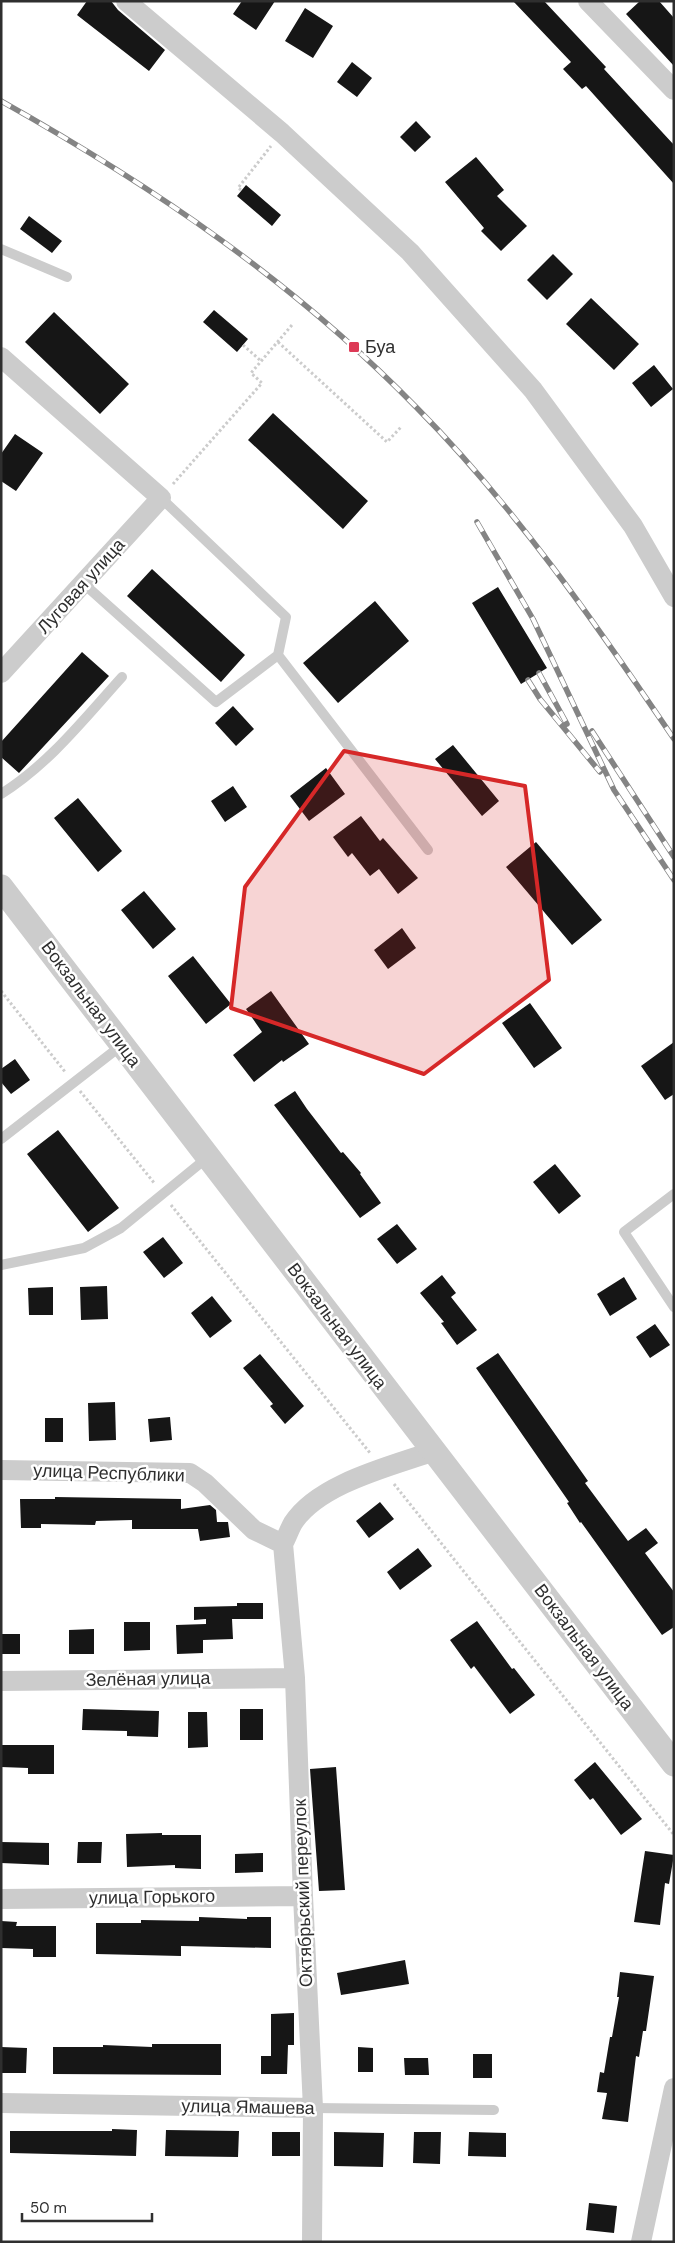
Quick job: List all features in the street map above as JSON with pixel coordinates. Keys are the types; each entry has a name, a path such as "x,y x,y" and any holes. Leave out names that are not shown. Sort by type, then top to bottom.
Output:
{"street":[{"path":"126,1 282,133 410,252 533,390 633,526 674,597"},
{"path":"588,1 674,90"},
{"path":"1,357 161,498"},
{"name":"Луговая улица","path":"1,673 161,498"},
{"name":"Вокзальная улица","path":"1,887 674,1764"},
{"path":"284,1544 294,1523 309,1506 349,1480 434,1450"},
{"name":"улица Республики","path":"1,1470 190,1473 205,1483 254,1530 284,1544"},
{"name":"Октябрьский переулок","path":"284,1544 296,1678 302,1896 313,2108 312,2242"},
{"name":"Зелёная улица","path":"1,1681 296,1678"},
{"name":"улица Горького","path":"1,1899 302,1896"},
{"path":"642,2242 674,2088"},
{"name":"улица Ямашева","path":"1,2103 313,2108"}],"lane":[{"path":"1,249 67,277"},
{"path":"84,584 216,702 278,656 286,617 161,498"},
{"path":"278,656 428,850"},
{"path":"1,794 22,781 53,753 122,677"},
{"path":"1,1139 122,1045"},
{"path":"1,1264 84,1248 121,1228 208,1157"},
{"path":"674,1194 624,1232 674,1306"},
{"name":"улица Ямашева","path":"313,2108 494,2110"}],"path":[{"path":"242,190 238,188 282,133"},
{"path":"161,498 262,383 251,373 292,325"},
{"path":"278,342 387,442 402,426"},
{"path":"243,345 262,361"},
{"path":"1,991 674,1836"}],"highlighted area":[{"path":"344,751 525,786 549,980 424,1074 231,1008 245,887"}],"building":[{"path":"87,1 111,1 118,10 165,50 149,71 77,15"},
{"path":"242,1 275,1 256,30 233,14"},
{"path":"513,1 544,1 606,67 604,69 674,145 674,184 586,86 582,89 563,69 571,62"},
{"path":"640,1 659,1 674,18 674,66 626,14"},
{"path":"305,8 333,26 313,58 285,41"},
{"path":"352,62 372,78 357,97 337,82"},
{"path":"416,121 431,137 415,152 400,137"},
{"path":"476,157 504,190 497,196 527,226 501,251 481,231 484,228 445,182"},
{"path":"246,185 281,215 272,226 237,196"},
{"path":"29,216 62,241 52,253 20,229"},
{"path":"553,254 573,274 547,300 527,280"},
{"path":"591,298 639,344 614,370 566,324"},
{"path":"214,310 248,339 237,352 203,322"},
{"path":"54,312 129,384 100,414 25,342"},
{"path":"654,365 673,389 651,407 632,383"},
{"path":"273,413 368,501 343,529 248,440"},
{"path":"15,434 43,453 16,491 1,481 1,454"},
{"path":"152,569 245,655 221,682 127,596"},
{"path":"498,587 547,668 521,684 472,603"},
{"path":"375,601 409,641 338,703 303,663"},
{"path":"82,652 109,676 19,773 1,757 1,742"},
{"path":"233,706 254,729 236,746 215,723"},
{"path":"453,745 499,801 482,816 435,759"},
{"path":"326,768 345,794 309,821 290,796"},
{"path":"233,786 247,807 225,822 211,801"},
{"path":"78,798 122,851 98,872 54,818"},
{"path":"361,816 380,841 383,838 418,878 398,894 379,869 370,876 352,853 348,857 333,837"},
{"path":"536,842 602,920 572,945 506,867"},
{"path":"144,891 176,929 153,949 121,910"},
{"path":"402,928 416,948 388,969 374,950"},
{"path":"193,956 231,1004 206,1024 168,976"},
{"path":"271,991 309,1044 283,1062 282,1060 254,1082 233,1055 262,1032 246,1009"},
{"path":"530,1003 562,1048 534,1068 502,1023"},
{"path":"674,1042 674,1094 665,1100 641,1066"},
{"path":"15,1059 30,1080 11,1094 1,1082 1,1069"},
{"path":"295,1091 341,1153 343,1152 361,1173 381,1203 360,1218 274,1105"},
{"path":"58,1130 119,1208 88,1232 27,1154"},
{"path":"555,1164 581,1196 559,1214 533,1182"},
{"path":"397,1224 417,1249 397,1264 377,1239"},
{"path":"163,1237 183,1263 164,1278 143,1252"},
{"path":"442,1275 456,1293 451,1297 477,1330 457,1345 441,1323 444,1322 420,1293"},
{"path":"624,1277 637,1299 610,1316 597,1294"},
{"path":"107,1286 108,1319 81,1320 80,1287"},
{"path":"53,1287 53,1315 29,1315 28,1288"},
{"path":"212,1296 232,1321 210,1338 191,1313"},
{"path":"655,1324 670,1345 650,1358 636,1337"},
{"path":"498,1353 588,1481 585,1483 628,1541 646,1528 658,1543 645,1553 674,1592 674,1627 662,1635 580,1523 567,1503 569,1502 476,1368"},
{"path":"260,1354 304,1406 285,1424 270,1406 273,1404 243,1368"},
{"path":"115,1402 116,1440 89,1441 88,1403"},
{"path":"170,1417 172,1440 150,1442 148,1419"},
{"path":"45,1418 63,1418 63,1442 45,1442"},
{"path":"55,1497 181,1499 181,1509 210,1505 216,1510 217,1522 228,1522 230,1537 200,1541 198,1529 132,1529 132,1520 96,1521 95,1525 41,1524 41,1528 21,1528 20,1499 55,1499"},
{"path":"380,1502 394,1519 369,1538 356,1521"},
{"path":"418,1548 432,1566 400,1590 387,1572"},
{"path":"237,1603 263,1603 263,1619 232,1619 233,1639 203,1640 203,1653 177,1654 176,1625 206,1624 206,1619 194,1620 194,1607 237,1606"},
{"path":"477,1621 512,1669 514,1668 535,1695 510,1714 474,1666 471,1669 450,1640"},
{"path":"124,1622 150,1622 150,1650 124,1651"},
{"path":"94,1629 94,1654 69,1654 69,1630"},
{"path":"1,1634 20,1634 20,1654 1,1654"},
{"path":"83,1709 159,1711 158,1737 127,1736 127,1731 82,1730"},
{"path":"240,1709 263,1709 263,1740 240,1740"},
{"path":"188,1712 207,1712 208,1747 188,1748"},
{"path":"1,1745 54,1745 54,1774 28,1774 28,1768 1,1767"},
{"path":"595,1762 642,1819 621,1835 593,1798 590,1800 574,1780"},
{"path":"336,1767 345,1890 319,1891 310,1769"},
{"path":"162,1833 162,1835 201,1835 201,1869 175,1868 175,1865 127,1867 126,1834"},
{"path":"1,1842 49,1843 49,1865 1,1863"},
{"path":"78,1842 102,1842 101,1863 77,1863"},
{"path":"645,1851 674,1855 669,1884 665,1883 660,1925 634,1922"},
{"path":"263,1853 263,1872 235,1873 235,1854"},
{"path":"199,1917 247,1919 247,1917 271,1917 271,1948 181,1946 181,1956 96,1954 96,1923 141,1923 141,1920 199,1921"},
{"path":"1,1921 17,1922 16,1926 56,1926 56,1957 33,1957 33,1949 1,1948"},
{"path":"405,1960 409,1984 341,1995 337,1973"},
{"path":"620,1972 654,1976 646,2031 643,2031 639,2057 636,2056 628,2122 602,2119 607,2093 597,2092 600,2072 604,2073 610,2037 612,2037 619,1997 617,1997"},
{"path":"294,2013 294,2045 288,2045 287,2074 261,2074 261,2056 271,2056 271,2014"},
{"path":"152,2044 221,2044 221,2075 53,2074 53,2047 103,2047 103,2045 152,2047"},
{"path":"1,2047 27,2048 26,2073 1,2073"},
{"path":"358,2047 373,2048 373,2072 358,2072"},
{"path":"473,2054 492,2054 492,2078 473,2078"},
{"path":"404,2058 428,2058 429,2075 405,2075"},
{"path":"112,2129 137,2130 136,2156 10,2153 10,2131 112,2131"},
{"path":"166,2130 239,2131 238,2157 165,2156"},
{"path":"272,2132 300,2132 300,2156 272,2156"},
{"path":"334,2132 384,2133 383,2167 334,2166"},
{"path":"414,2132 441,2132 440,2164 413,2163"},
{"path":"469,2132 506,2133 506,2157 468,2156"},
{"path":"589,2203 617,2206 614,2233 586,2230"}],"railway":[{"path":"1,101 113,168 220,239 272,278 370,362 417,408 488,485 584,610 674,739"},
{"path":"477,522 533,619 614,790 674,880"},
{"path":"539,673 567,724"},
{"path":"528,680 540,699 600,772"},
{"path":"592,731 674,857"}],"place":[{"name":"Буа","path":"354,347"}]}
